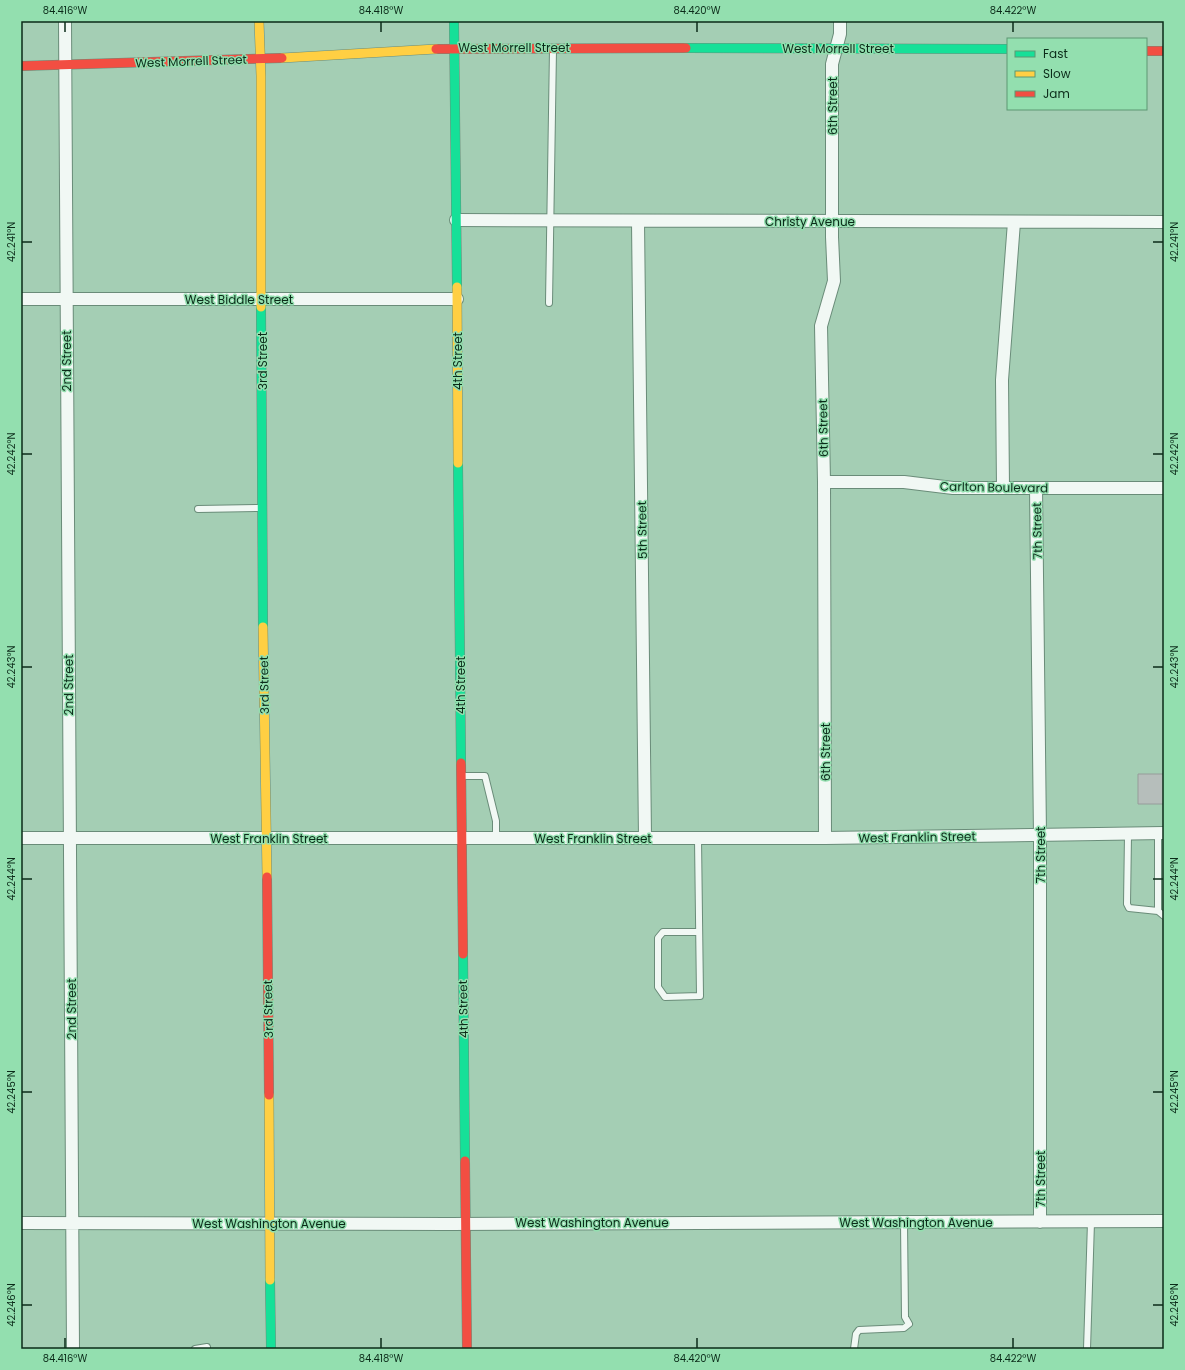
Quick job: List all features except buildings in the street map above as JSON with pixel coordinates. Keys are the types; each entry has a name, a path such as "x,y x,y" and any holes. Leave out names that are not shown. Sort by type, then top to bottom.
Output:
{"street":[{"name":"2nd Street","path":"65,21 73,1349"},
{"name":"3rd Street","path":"260,21 262,298 261,508 267,837 271,1349"},
{"name":"4th Street","path":"454,21 467,1349"},
{"name":"6th Street","path":"825,838 824,482 821,326 834,281 832,237 832,64 840,34 840,21"},
{"name":"West Morrell Street","path":"21,66 260,59 454,48 1007,49"},
{"path":"1147,51 1164,51"},
{"name":"Christy Avenue","path":"456,220 638,222 1164,222"},
{"name":"5th Street","path":"638,222 645,838"},
{"path":"1003,488 1002,380 1014,222"},
{"name":"West Biddle Street","path":"21,298 457,299"},
{"name":"Carlton Boulevard","path":"824,482 904,482 953,488 1164,488"},
{"name":"7th Street","path":"1036,488 1040,836 1040,1222"},
{"name":"West Franklin Street","path":"21,838 267,837 698,839 1128,835 1161,833"},
{"name":"West Washington Avenue","path":"21,1223 1164,1221"}],"lane":[{"path":"549,303 552,221 553,47"},
{"path":"198,509 261,508"},
{"path":"461,776 485,776 496,821 496,839"},
{"path":"1158,911 1161,833"},
{"path":"1128,835 1127,904 1129,908 1158,911 1164,916"},
{"path":"698,839 700,996 665,997 658,987 658,938 663,932 699,932"},
{"path":"854,1349 856,1334 859,1330 904,1328 909,1324 905,1317 904,1222"},
{"path":"1087,1349 1091,1222"},
{"path":"195,1349 208,1347"}],"traffic: fast":[{"path":"454,21 457,287"},
{"path":"686,48 1007,49"},
{"path":"261,307 263,627"},
{"path":"458,463 461,763"},
{"path":"463,954 465,1161"},
{"path":"270,1280 271,1349"}],"traffic: slow":[{"path":"259,21 261,76 261,307"},
{"path":"282,58 436,49"},
{"path":"457,287 458,463"},
{"path":"263,627 267,877"},
{"path":"269,1095 270,1280"}],"traffic: jam":[{"path":"436,49 686,48"},
{"path":"1147,51 1164,51"},
{"path":"21,66 282,58"},
{"path":"461,763 463,954"},
{"path":"267,877 269,1095"},
{"path":"465,1161 467,1349"}]}
